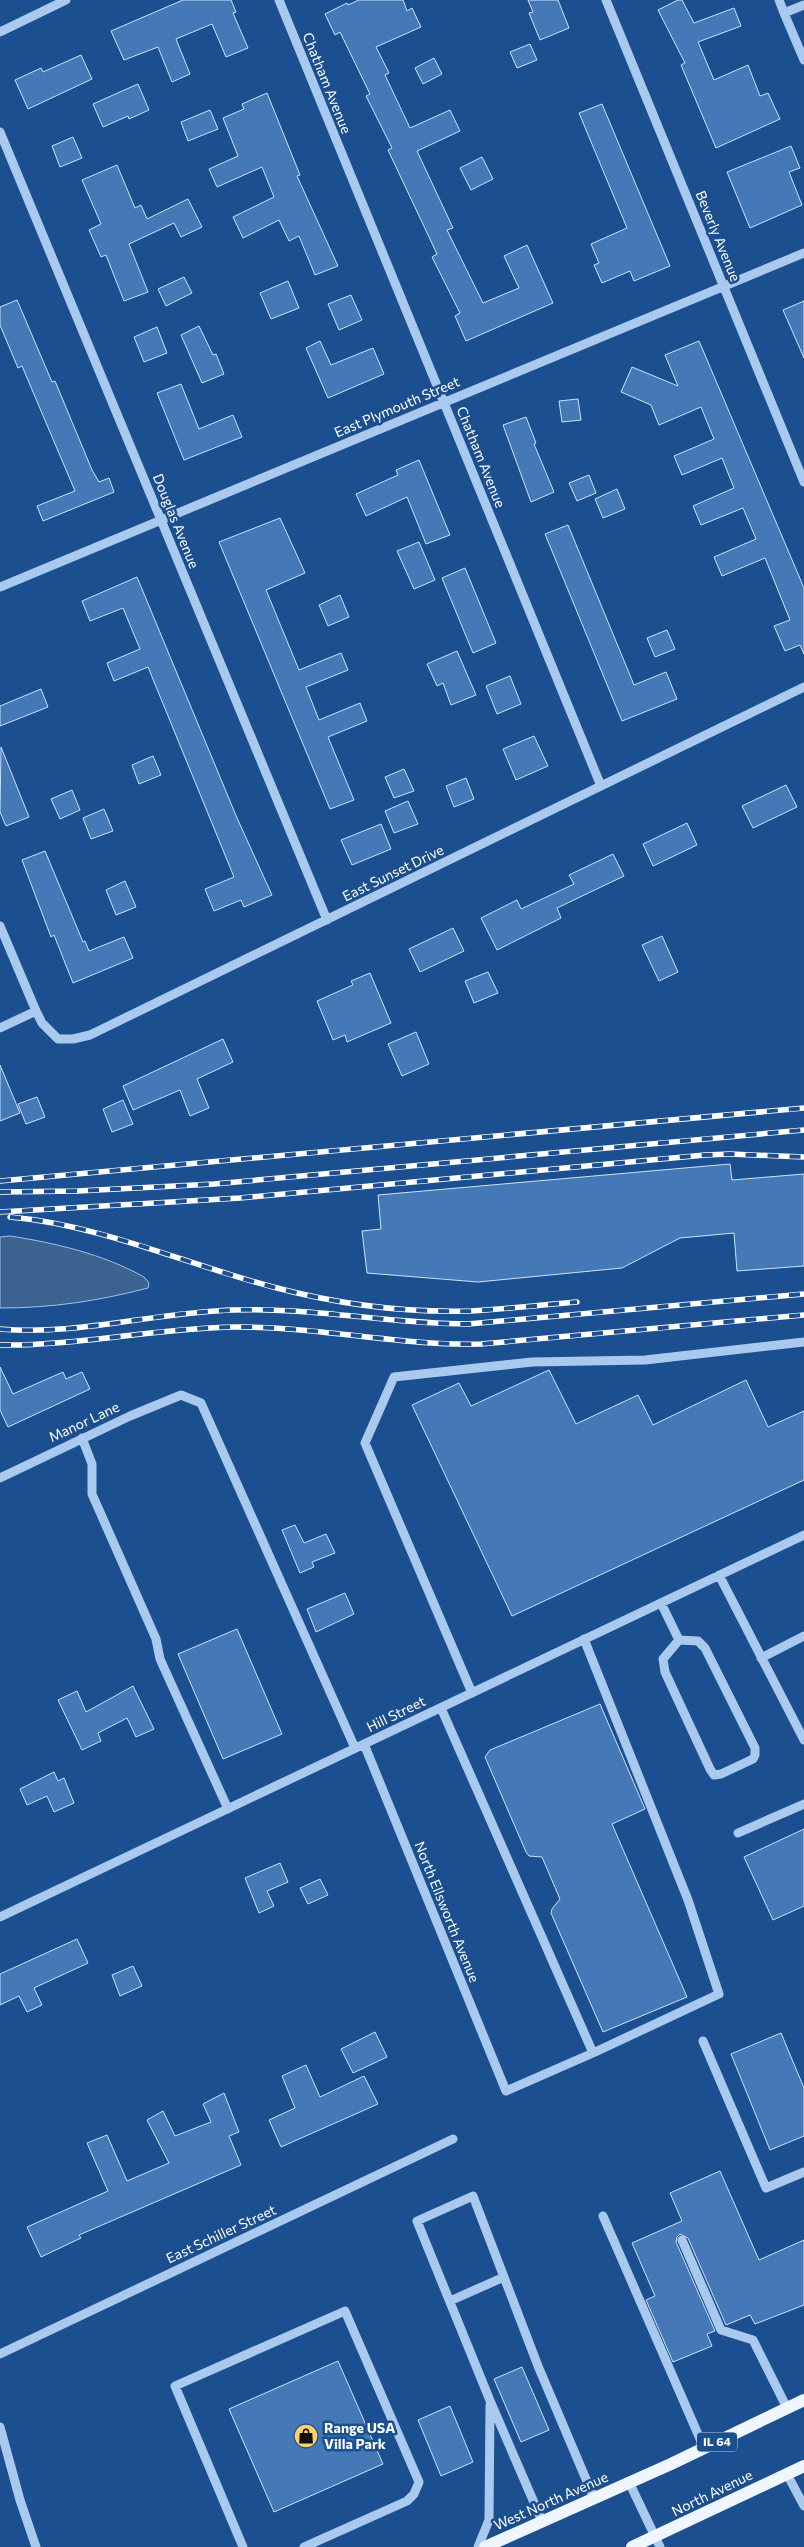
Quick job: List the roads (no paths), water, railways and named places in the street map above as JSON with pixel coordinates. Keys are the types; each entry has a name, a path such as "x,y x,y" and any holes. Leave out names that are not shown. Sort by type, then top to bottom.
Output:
{"main road":[{"name":"IL 64","path":"629,2482 804,2400"},
{"name":"North Avenue","path":"632,2547 657,2542 804,2466"},
{"name":"West North Avenue","path":"484,2547 629,2482"}],"street":[{"path":"0,32 66,0"},
{"name":"Chatham Avenue","path":"278,0 601,786"},
{"name":"Beverly Avenue","path":"606,0 804,482"},
{"path":"779,0 804,60"},
{"path":"784,13 804,5"},
{"name":"Douglas Avenue","path":"0,132 327,920"},
{"name":"East Plymouth Street","path":"0,587 804,253"},
{"name":"East Sunset Drive","path":"36,1011 42,1023 58,1038 73,1039 90,1035 804,687"},
{"path":"0,926 36,1011 0,1028"},
{"path":"472,1693 364,1443 394,1377 532,1362 645,1360 804,1342"},
{"name":"Manor Lane","path":"0,1478 82,1438 181,1395"},
{"name":"North Ellsworth Avenue","path":"181,1395 200,1403 359,1746 506,2091 593,2053"},
{"path":"82,1438 92,1464 92,1494 156,1639 160,1659 228,1809"},
{"name":"Hill Street","path":"0,1917 804,1535"},
{"path":"719,1575 804,1740"},
{"path":"661,1603 679,1640"},
{"path":"761,1658 804,1636"},
{"path":"441,1708 593,2053 719,1994 688,1900 584,1639"},
{"path":"679,1640 698,1641 705,1648 754,1748 755,1755 753,1759 721,1774 714,1775 710,1769 665,1672 663,1659 679,1640"},
{"path":"738,1833 804,1804"},
{"path":"703,2041 766,2188 804,2172"},
{"name":"East Schiller Street","path":"0,2354 453,2139"},
{"path":"542,2521 490,2403 450,2300 416,2221 473,2196 538,2366 594,2498"},
{"path":"603,2216 704,2448"},
{"path":"682,2240 721,2330 753,2340 787,2408"},
{"path":"450,2300 504,2277"},
{"path":"243,2547 174,2386 344,2311 419,2482 414,2494 408,2501 304,2547"},
{"path":"478,2547 489,2520 490,2403"},
{"path":"0,2427 20,2500 36,2547"},
{"path":"787,2474 804,2506"},
{"path":"629,2482 657,2542"}],"water":[{"path":"10,1236 78,1250 112,1262 144,1277 149,1283 148,1288 75,1303 38,1307 0,1308 0,1237"}],"railway":[{"path":"0,1181 804,1108"},
{"path":"0,1192 78,1191 214,1184 804,1130"},
{"path":"0,1212 240,1198 705,1155 730,1154 804,1157"},
{"path":"10,1217 44,1221 77,1228 143,1246 240,1278 297,1293 346,1303 396,1309 471,1311 577,1302"},
{"path":"0,1329 29,1330 88,1327 175,1315 234,1310 292,1311 468,1324 804,1294"},
{"path":"0,1345 59,1343 176,1330 235,1327 296,1330 419,1342 481,1344 804,1315"}],"place":[{"name":"Range USA Villa Park","path":"306,2436"}]}
